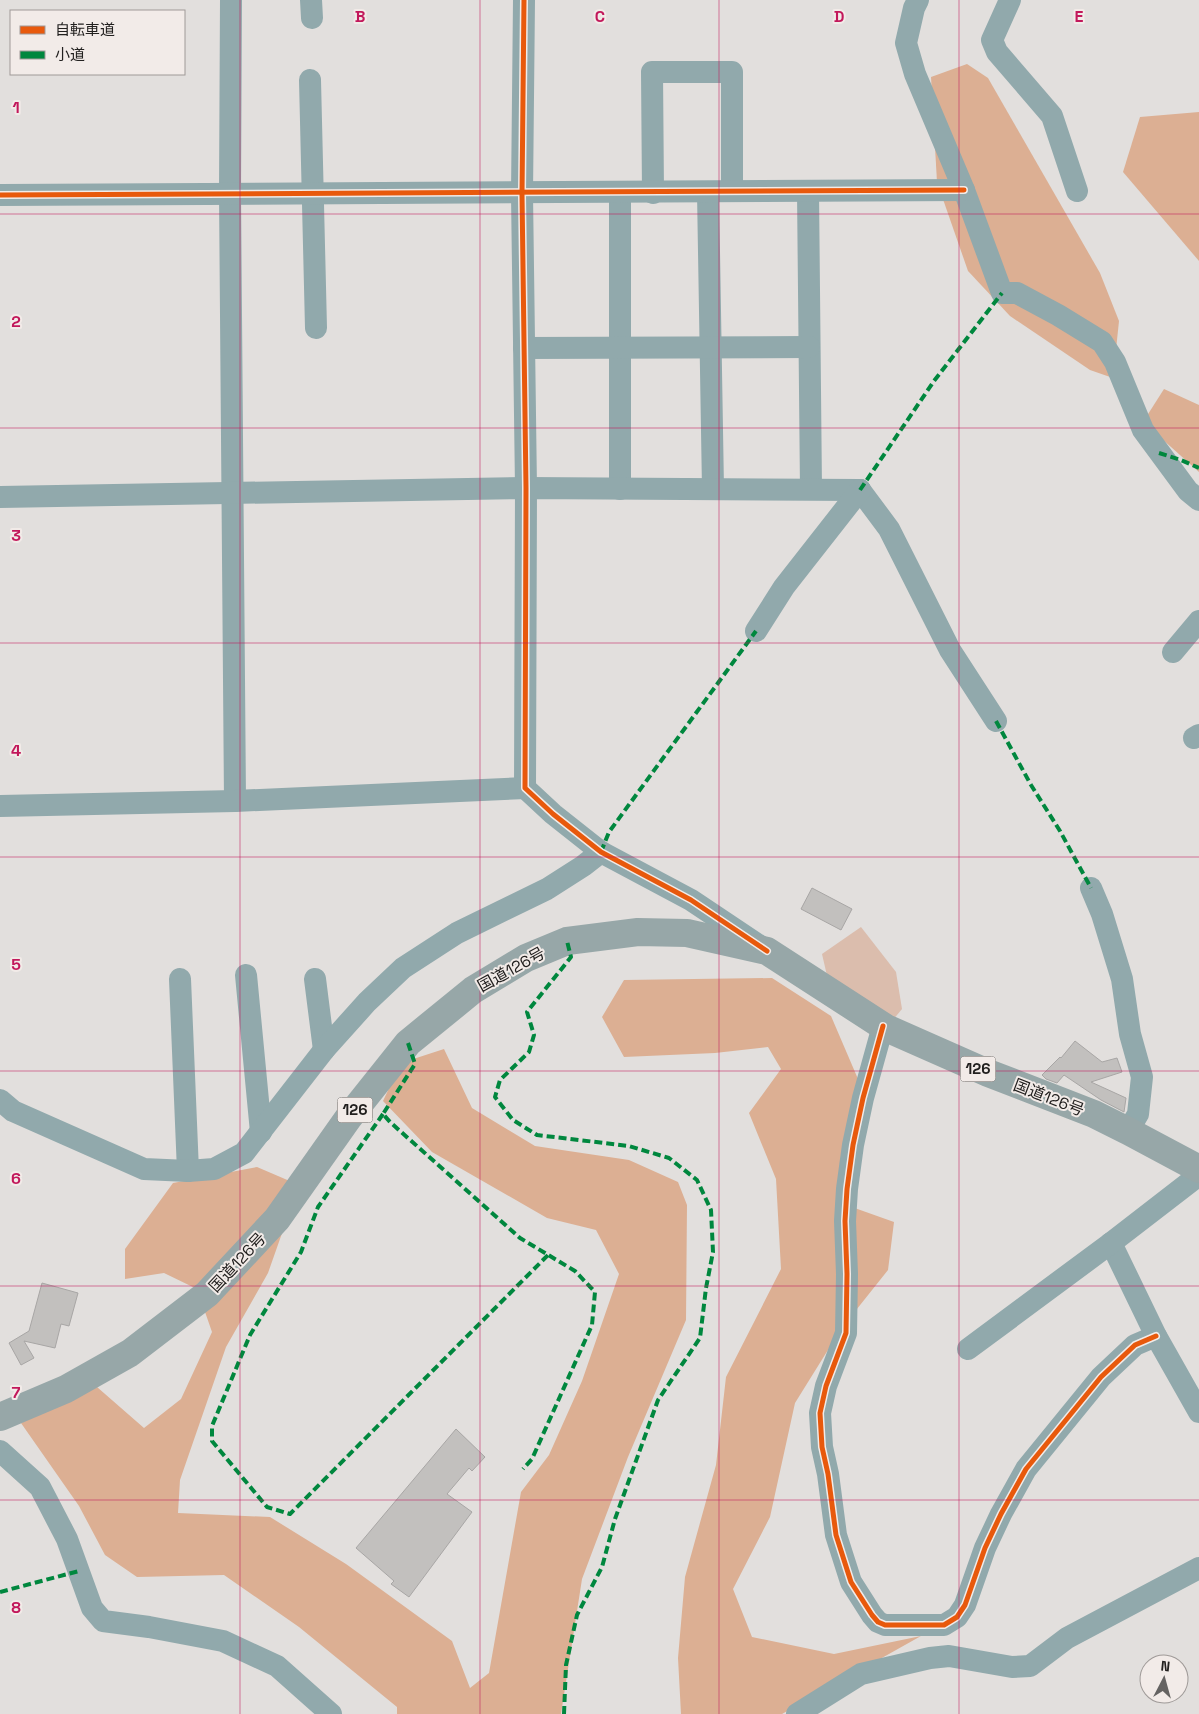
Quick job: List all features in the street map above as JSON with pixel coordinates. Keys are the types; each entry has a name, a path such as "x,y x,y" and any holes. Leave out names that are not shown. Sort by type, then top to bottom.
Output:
{"highway":[{"name":"国道126号","path":"0,1417 66,1389 130,1353 207,1294 278,1219 349,1117 408,1043 473,990 518,962 567,941 638,932 687,933 767,951 883,1026 988,1073 1094,1114 1199,1169"}],"street":[{"path":"231,0 230,193 235,801"},
{"path":"524,0 522,194 526,488 525,788"},
{"path":"918,0 914,8 906,43 915,74 964,190 1002,292 1016,293 1058,315 1102,342 1114,362 1143,430 1188,491 1199,500"},
{"path":"1010,0 992,40 997,52 1052,116 1077,191"},
{"path":"653,193 652,72 732,72 732,191"},
{"path":"310,80 316,328"},
{"path":"0,195 230,193 522,194 964,190"},
{"path":"808,191 811,489"},
{"path":"708,192 713,489"},
{"path":"620,193 620,488"},
{"path":"524,348 809,348"},
{"path":"0,497 526,488 860,490"},
{"path":"756,631 784,587 860,490"},
{"path":"860,490 889,529 950,650 996,721"},
{"path":"1173,652 1199,621"},
{"path":"0,806 235,801 525,788 553,814 601,852 690,900 767,951"},
{"path":"0,1100 13,1111 144,1169 188,1171 214,1169 244,1153 324,1050 367,1002 403,968 457,933 547,889 601,852"},
{"path":"1091,888 1102,914 1122,979 1130,1034 1142,1077 1138,1114 1128,1131"},
{"path":"246,975 262,1132"},
{"path":"180,979 188,1171"},
{"path":"315,979 324,1050"},
{"path":"883,1026 863,1098 853,1145 847,1189 845,1221 847,1274 846,1333 826,1386 820,1414 822,1447 828,1474 836,1535 851,1582 878,1622 884,1625 944,1625 957,1617 965,1605 985,1548 1026,1469 1101,1377 1135,1345 1156,1336"},
{"path":"968,1349 1199,1175"},
{"path":"1111,1243 1156,1336 1199,1412"},
{"path":"0,1451 40,1487 67,1539 92,1608 103,1621 149,1627 223,1641 277,1666 331,1714"},
{"path":"797,1714 861,1674 930,1658 949,1656 1012,1666 1030,1666 1067,1638 1199,1569"}],"shaded area":[{"path":"967,64 988,78 1100,273 1119,321 1113,378 1090,370 1010,316 968,271 937,182 931,77"},
{"path":"1199,112 1199,261 1123,172 1140,117"},
{"path":"1164,389 1199,405 1199,472 1143,422"},
{"path":"861,927 896,972 902,1009 892,1021 828,980 822,954"},
{"path":"772,978 831,1016 858,1079 849,1206 894,1222 888,1270 841,1329 795,1403 770,1517 733,1589 752,1637 834,1654 921,1636 782,1714 681,1714 678,1658 685,1577 716,1465 726,1377 781,1269 776,1179 749,1113 781,1069 768,1047 715,1053 624,1057 602,1017 624,980"},
{"path":"444,1049 472,1108 535,1146 629,1160 678,1182 687,1205 686,1320 628,1457 582,1579 561,1714 397,1714 397,1707 299,1627 224,1575 137,1577 105,1555 79,1506 21,1423 97,1387 144,1428 181,1399 212,1332 197,1289 164,1273 125,1279 125,1249 173,1183 257,1167 299,1185 268,1273 226,1347 180,1480 178,1513 270,1517 346,1564 452,1641 470,1688 489,1673 521,1492 549,1455 582,1381 619,1274 596,1230 547,1218 432,1152 383,1101 401,1063"}],"building":[{"path":"812,888 852,909 841,930 801,909"},
{"path":"1075,1041 1102,1062 1117,1058 1122,1072 1091,1082 1126,1098 1124,1112 1101,1100 1064,1075 1057,1083 1046,1079 1042,1075 1061,1058"},
{"path":"42,1283 78,1293 69,1326 61,1324 55,1348 24,1341 34,1358 21,1365 9,1343 29,1331"},
{"path":"456,1429 485,1457 472,1471 469,1468 447,1494 472,1512 409,1597 391,1584 394,1581 356,1548"}],"marked path":[{"path":"860,490 934,381 1002,293"},
{"path":"1159,453 1199,468"},
{"path":"601,852 609,832 756,631"},
{"path":"996,721 1091,888"},
{"path":"564,1714 566,1665 577,1615 602,1567 615,1519 658,1400 700,1338 706,1288 713,1252 711,1210 697,1180 669,1158 629,1146 537,1135 513,1120 495,1097 500,1080 529,1052 534,1035 527,1012 571,957 567,941"},
{"path":"408,1043 415,1064 383,1114 520,1238 575,1271 595,1292 592,1325 532,1459 523,1469"},
{"path":"383,1114 318,1207 301,1252 250,1335 212,1426 212,1441 267,1507 290,1514 548,1255"},
{"path":"0,1592 79,1571"}],"cycle path":[{"path":"524,0 522,194 526,488 525,788 553,814 601,852 691,900 767,951"},
{"path":"0,195 964,190"},
{"path":"883,1026 863,1098 853,1145 847,1189 845,1221 847,1274 846,1333 826,1386 820,1413 822,1447 828,1474 836,1535 851,1582 878,1622 885,1625 944,1625 957,1617 965,1605 985,1548 1026,1469 1101,1377 1135,1345 1156,1336"}]}
